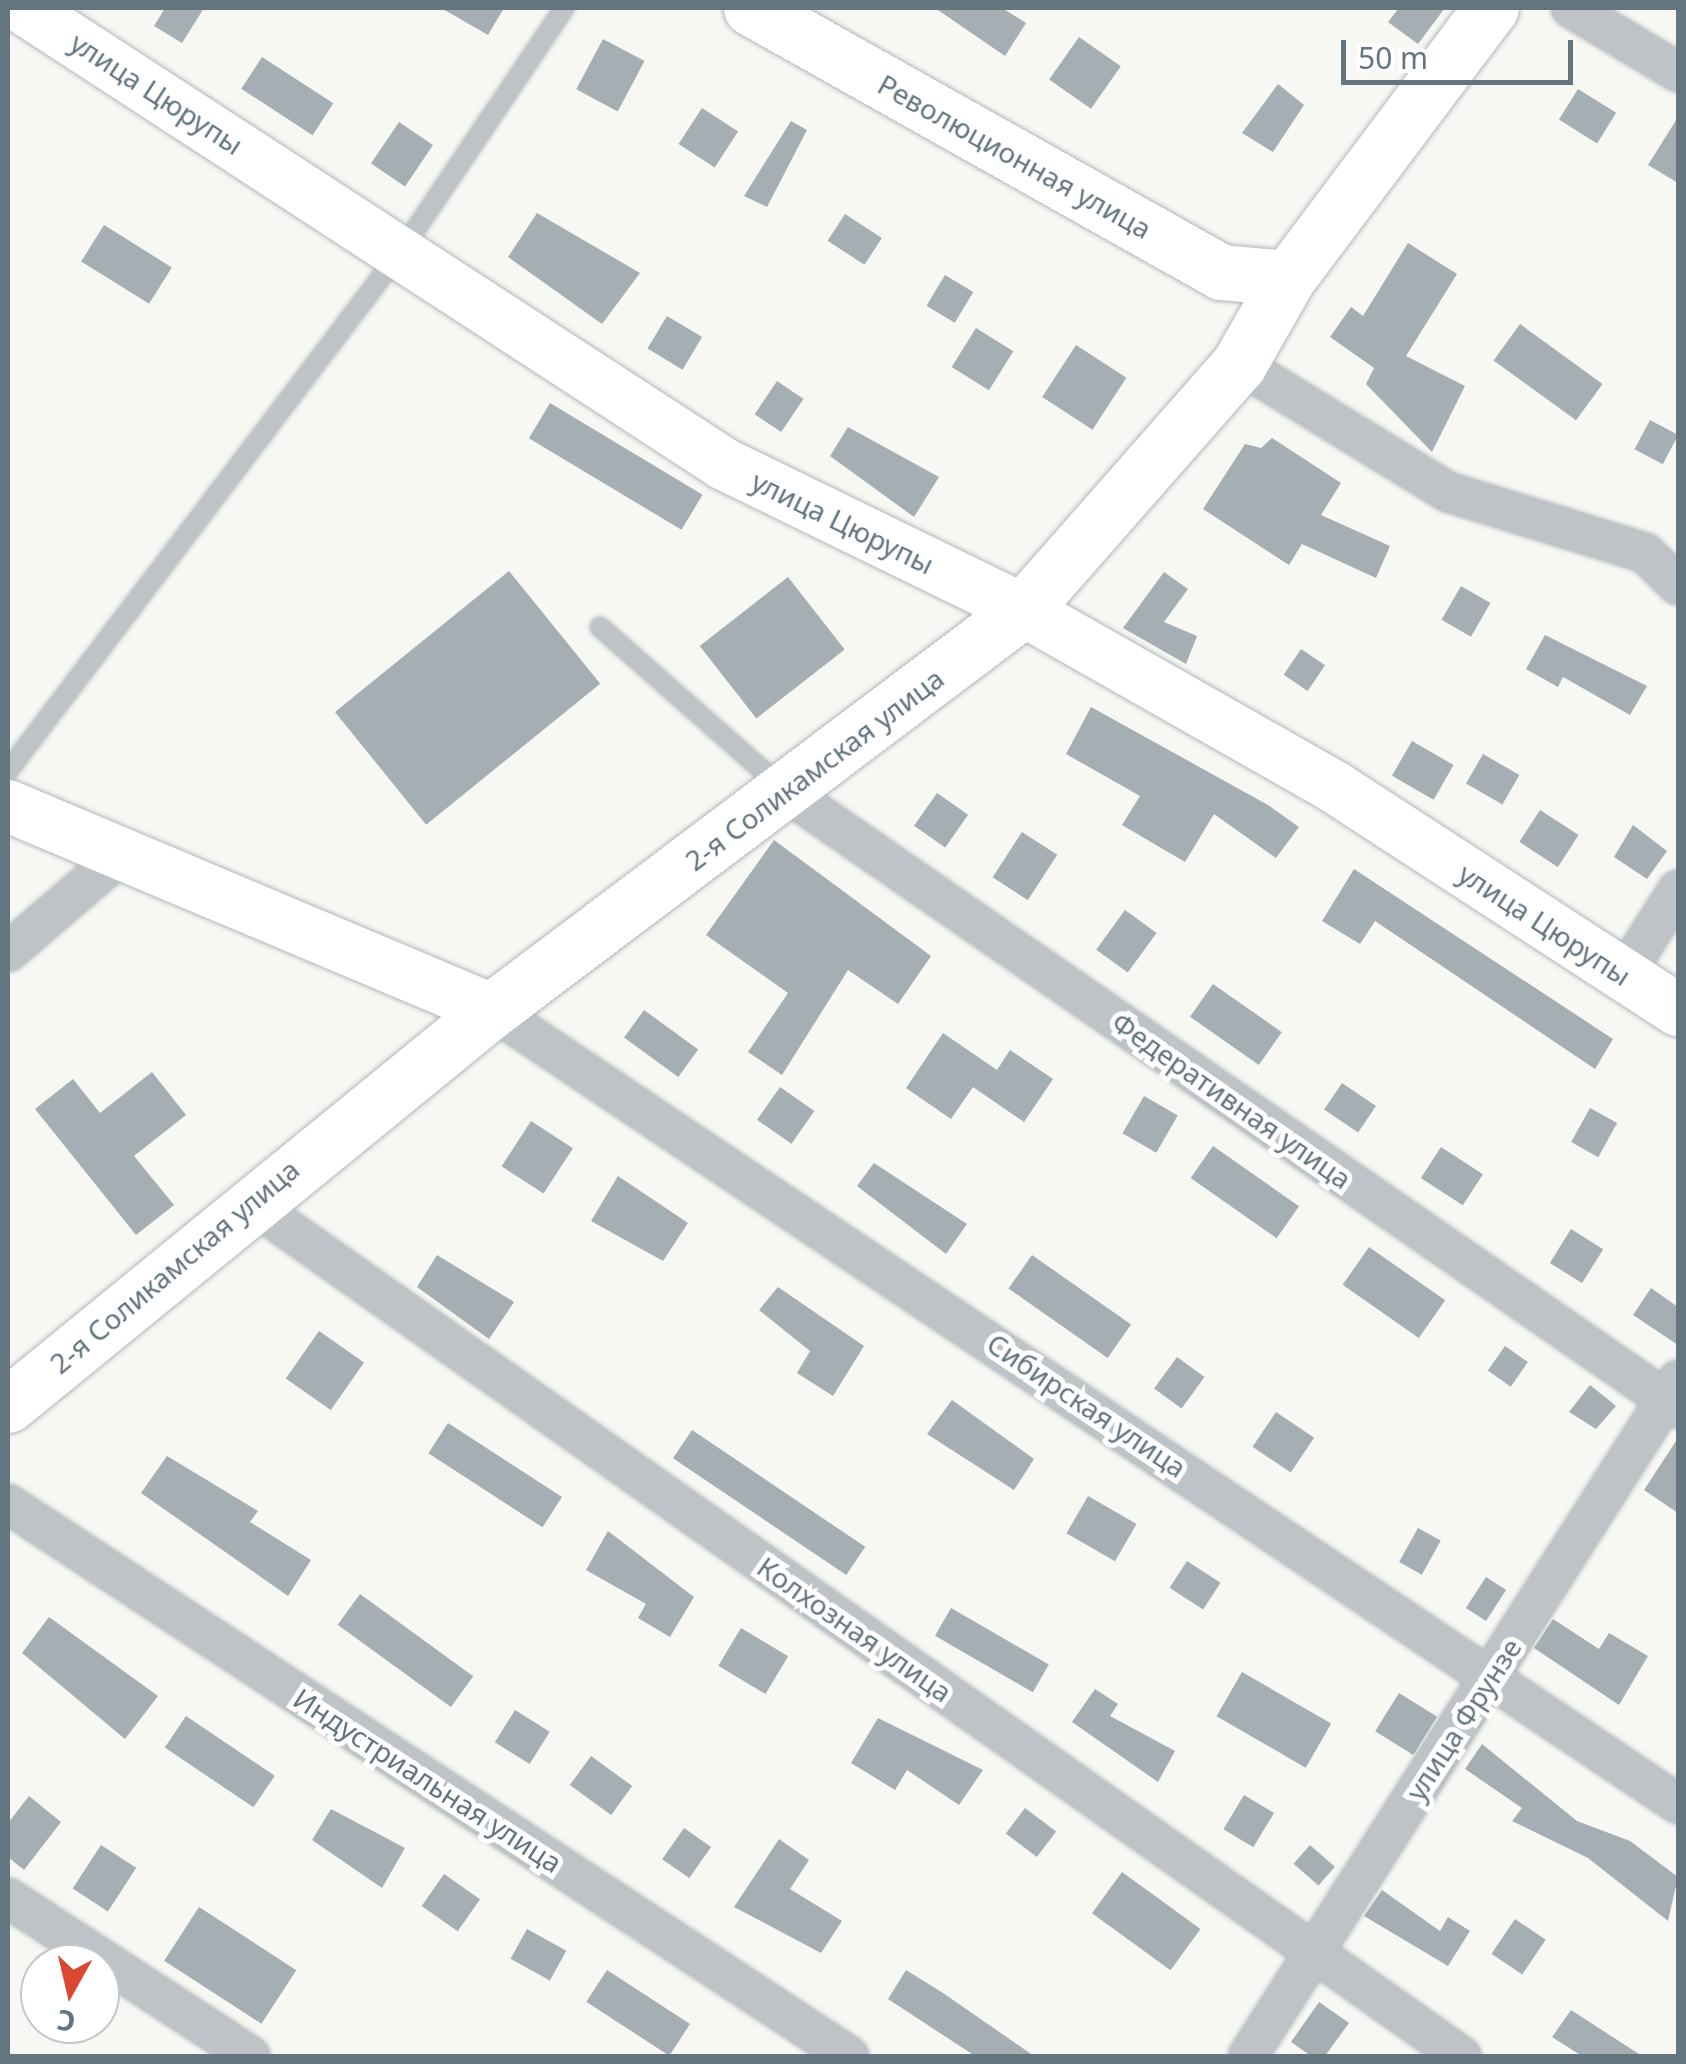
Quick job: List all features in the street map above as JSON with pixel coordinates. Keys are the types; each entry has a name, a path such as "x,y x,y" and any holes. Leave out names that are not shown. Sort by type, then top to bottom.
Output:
{"main road":[{"name":"Революционная улица","path":"751,8 1221,272 1288,278"},
{"name":"2-я Соликамская улица","path":"8,1404 249,1202 492,1010 1023,610 1238,364 1288,278 1491,8"}],"street":[{"name":"улица Цюрупы","path":"24,8 401,250 724,464 1023,610 1336,788 1678,1010"},
{"path":"1571,8 1678,72"},
{"path":"1238,364 1448,492 1646,553 1678,584"},
{"name":"Федеративная улица","path":"786,792 1674,1396"},
{"path":"8,806 492,1010"},
{"path":"8,952 122,854"},
{"path":"1624,975 1678,890"},
{"name":"Сибирская улица","path":"492,1010 1492,1674 1678,1804"},
{"name":"Колхозная улица","path":"249,1202 1461,2056"},
{"name":"улица Фрунзе","path":"1248,2056 1674,1396"},
{"name":"Индустриальная улица","path":"8,1504 849,2056"},
{"path":"8,1898 250,2056"}],"lane":[{"path":"8,771 401,250 564,8"},
{"path":"600,627 786,792"}],"building":[{"path":"165,8 204,8 182,43 154,26"},
{"path":"441,8 504,8 488,35"},
{"path":"935,8 1002,8 1026,23 1005,56"},
{"path":"1399,8 1445,8 1418,44 1388,22"},
{"path":"1079,37 1121,66 1091,109 1049,80"},
{"path":"603,39 644,61 618,111 576,89"},
{"path":"262,57 333,103 313,135 241,89"},
{"path":"1278,84 1304,105 1273,152 1242,133"},
{"path":"1578,89 1616,113 1597,143 1559,120"},
{"path":"702,108 738,131 715,167 679,144"},
{"path":"1678,117 1678,183 1648,165"},
{"path":"791,121 807,130 767,207 744,196"},
{"path":"399,122 433,145 405,186 371,163"},
{"path":"537,213 640,273 602,324 508,257"},
{"path":"845,214 882,238 864,265 828,241"},
{"path":"104,225 172,267 149,304 81,261"},
{"path":"1408,243 1457,274 1406,356 1465,386 1432,452 1366,384 1374,368 1330,337 1351,307 1363,316"},
{"path":"945,275 973,292 955,323 926,306"},
{"path":"667,316 702,337 683,370 647,349"},
{"path":"1520,324 1603,384 1576,420 1494,360"},
{"path":"976,328 1013,351 989,390 952,367"},
{"path":"1076,345 1126,378 1093,430 1042,397"},
{"path":"777,381 804,399 781,432 755,414"},
{"path":"550,403 703,495 681,530 529,438"},
{"path":"1650,420 1678,435 1663,464 1635,449"},
{"path":"848,427 939,477 914,517 830,456"},
{"path":"1272,438 1341,483 1321,515 1390,546 1376,578 1302,544 1289,565 1203,509 1245,444 1261,448"},
{"path":"509,571 600,684 426,825 335,712"},
{"path":"1164,572 1188,589 1164,622 1197,636 1186,664 1123,628"},
{"path":"788,577 845,649 756,718 700,646"},
{"path":"1461,586 1490,603 1471,637 1442,620"},
{"path":"1545,635 1647,686 1630,715 1563,677 1558,687 1526,669"},
{"path":"1301,649 1325,665 1308,691 1284,675"},
{"path":"1091,707 1268,805 1299,827 1276,858 1214,814 1185,862 1122,825 1140,796 1066,754"},
{"path":"1412,741 1454,765 1434,800 1392,776"},
{"path":"1483,754 1519,775 1502,804 1466,783"},
{"path":"937,793 968,815 945,848 914,826"},
{"path":"1540,810 1579,835 1558,867 1519,842"},
{"path":"1633,825 1667,851 1647,879 1614,857"},
{"path":"1022,832 1057,855 1028,900 993,877"},
{"path":"774,840 931,956 898,1004 848,970 782,1075 748,1052 788,993 706,935"},
{"path":"1354,869 1613,1039 1595,1069 1375,921 1360,944 1322,921"},
{"path":"1125,910 1157,933 1128,973 1096,950"},
{"path":"1213,984 1282,1032 1259,1065 1190,1017"},
{"path":"644,1010 698,1049 678,1077 624,1038"},
{"path":"943,1033 997,1070 1010,1050 1053,1079 1024,1122 973,1087 951,1119 906,1088"},
{"path":"152,1072 186,1115 134,1156 174,1205 136,1235 35,1109 73,1079 100,1113"},
{"path":"1342,1083 1376,1106 1358,1132 1324,1110"},
{"path":"780,1087 814,1111 791,1144 757,1120"},
{"path":"1144,1096 1178,1116 1156,1153 1122,1133"},
{"path":"1590,1108 1617,1123 1598,1157 1571,1142"},
{"path":"531,1121 573,1148 544,1194 502,1166"},
{"path":"1213,1146 1299,1206 1277,1238 1191,1178"},
{"path":"1441,1147 1483,1174 1463,1205 1421,1178"},
{"path":"874,1163 967,1224 946,1254 857,1186"},
{"path":"618,1176 688,1223 663,1261 591,1221"},
{"path":"1571,1229 1603,1249 1582,1283 1550,1263"},
{"path":"1369,1247 1445,1300 1419,1338 1343,1285"},
{"path":"437,1255 514,1302 489,1339 417,1287"},
{"path":"1032,1255 1131,1324 1108,1358 1008,1289"},
{"path":"778,1287 864,1346 833,1396 797,1373 810,1351 759,1310"},
{"path":"1651,1288 1678,1307 1678,1345 1633,1315"},
{"path":"319,1331 364,1363 331,1410 286,1379"},
{"path":"1505,1346 1528,1362 1511,1387 1488,1371"},
{"path":"1177,1357 1205,1377 1182,1409 1154,1389"},
{"path":"1590,1385 1616,1406 1596,1429 1569,1412"},
{"path":"952,1400 1034,1459 1014,1490 927,1434"},
{"path":"1276,1412 1314,1438 1291,1473 1253,1447"},
{"path":"448,1423 562,1497 542,1527 428,1453"},
{"path":"692,1430 865,1547 846,1575 673,1458"},
{"path":"1678,1438 1678,1513 1644,1490"},
{"path":"167,1456 258,1511 250,1522 311,1560 288,1596 141,1493"},
{"path":"1088,1496 1136,1524 1115,1561 1066,1533"},
{"path":"1418,1528 1441,1541 1422,1575 1399,1562"},
{"path":"608,1531 694,1597 670,1637 638,1618 646,1604 586,1570"},
{"path":"1187,1561 1221,1583 1203,1610 1170,1588"},
{"path":"1486,1577 1506,1590 1486,1621 1466,1608"},
{"path":"360,1594 473,1676 451,1707 338,1625"},
{"path":"951,1608 1049,1664 1033,1692 935,1636"},
{"path":"49,1617 158,1696 125,1739 22,1653"},
{"path":"1553,1619 1599,1649 1609,1633 1648,1656 1619,1705 1534,1648"},
{"path":"741,1628 788,1656 765,1694 718,1666"},
{"path":"1242,1672 1331,1724 1306,1768 1216,1716"},
{"path":"1095,1689 1118,1704 1110,1716 1175,1751 1158,1782 1072,1722"},
{"path":"1399,1693 1437,1717 1413,1755 1375,1731"},
{"path":"515,1710 550,1732 530,1764 495,1742"},
{"path":"186,1716 275,1776 253,1807 165,1748"},
{"path":"878,1718 983,1770 959,1805 907,1770 895,1790 851,1763"},
{"path":"1482,1744 1577,1821 1630,1841 1678,1877 1668,1921 1588,1858 1512,1821 1522,1808 1465,1769"},
{"path":"591,1756 632,1786 611,1815 570,1785"},
{"path":"1244,1795 1274,1813 1253,1847 1223,1829"},
{"path":"29,1796 61,1822 24,1870 8,1857 8,1823"},
{"path":"1025,1808 1056,1831 1037,1857 1006,1834"},
{"path":"331,1809 405,1848 382,1888 312,1840"},
{"path":"684,1828 711,1847 689,1878 662,1859"},
{"path":"779,1839 809,1860 790,1889 842,1921 821,1953 734,1907"},
{"path":"101,1845 136,1868 108,1911 73,1889"},
{"path":"1310,1845 1335,1867 1319,1886 1294,1864"},
{"path":"1122,1872 1200,1929 1170,1970 1092,1913"},
{"path":"444,1874 480,1899 458,1931 422,1906"},
{"path":"1382,1890 1440,1931 1448,1917 1470,1931 1448,1966 1364,1916"},
{"path":"199,1907 296,1970 261,2024 164,1961"},
{"path":"1515,1919 1546,1940 1522,1975 1492,1954"},
{"path":"527,1929 566,1951 550,1981 511,1959"},
{"path":"607,1970 690,2024 669,2056 586,2002"},
{"path":"906,1970 1034,2056 975,2056 888,1999"},
{"path":"1319,2002 1349,2023 1325,2056 1311,2056 1291,2042"},
{"path":"1571,2010 1642,2056 1582,2056 1552,2037"}]}
